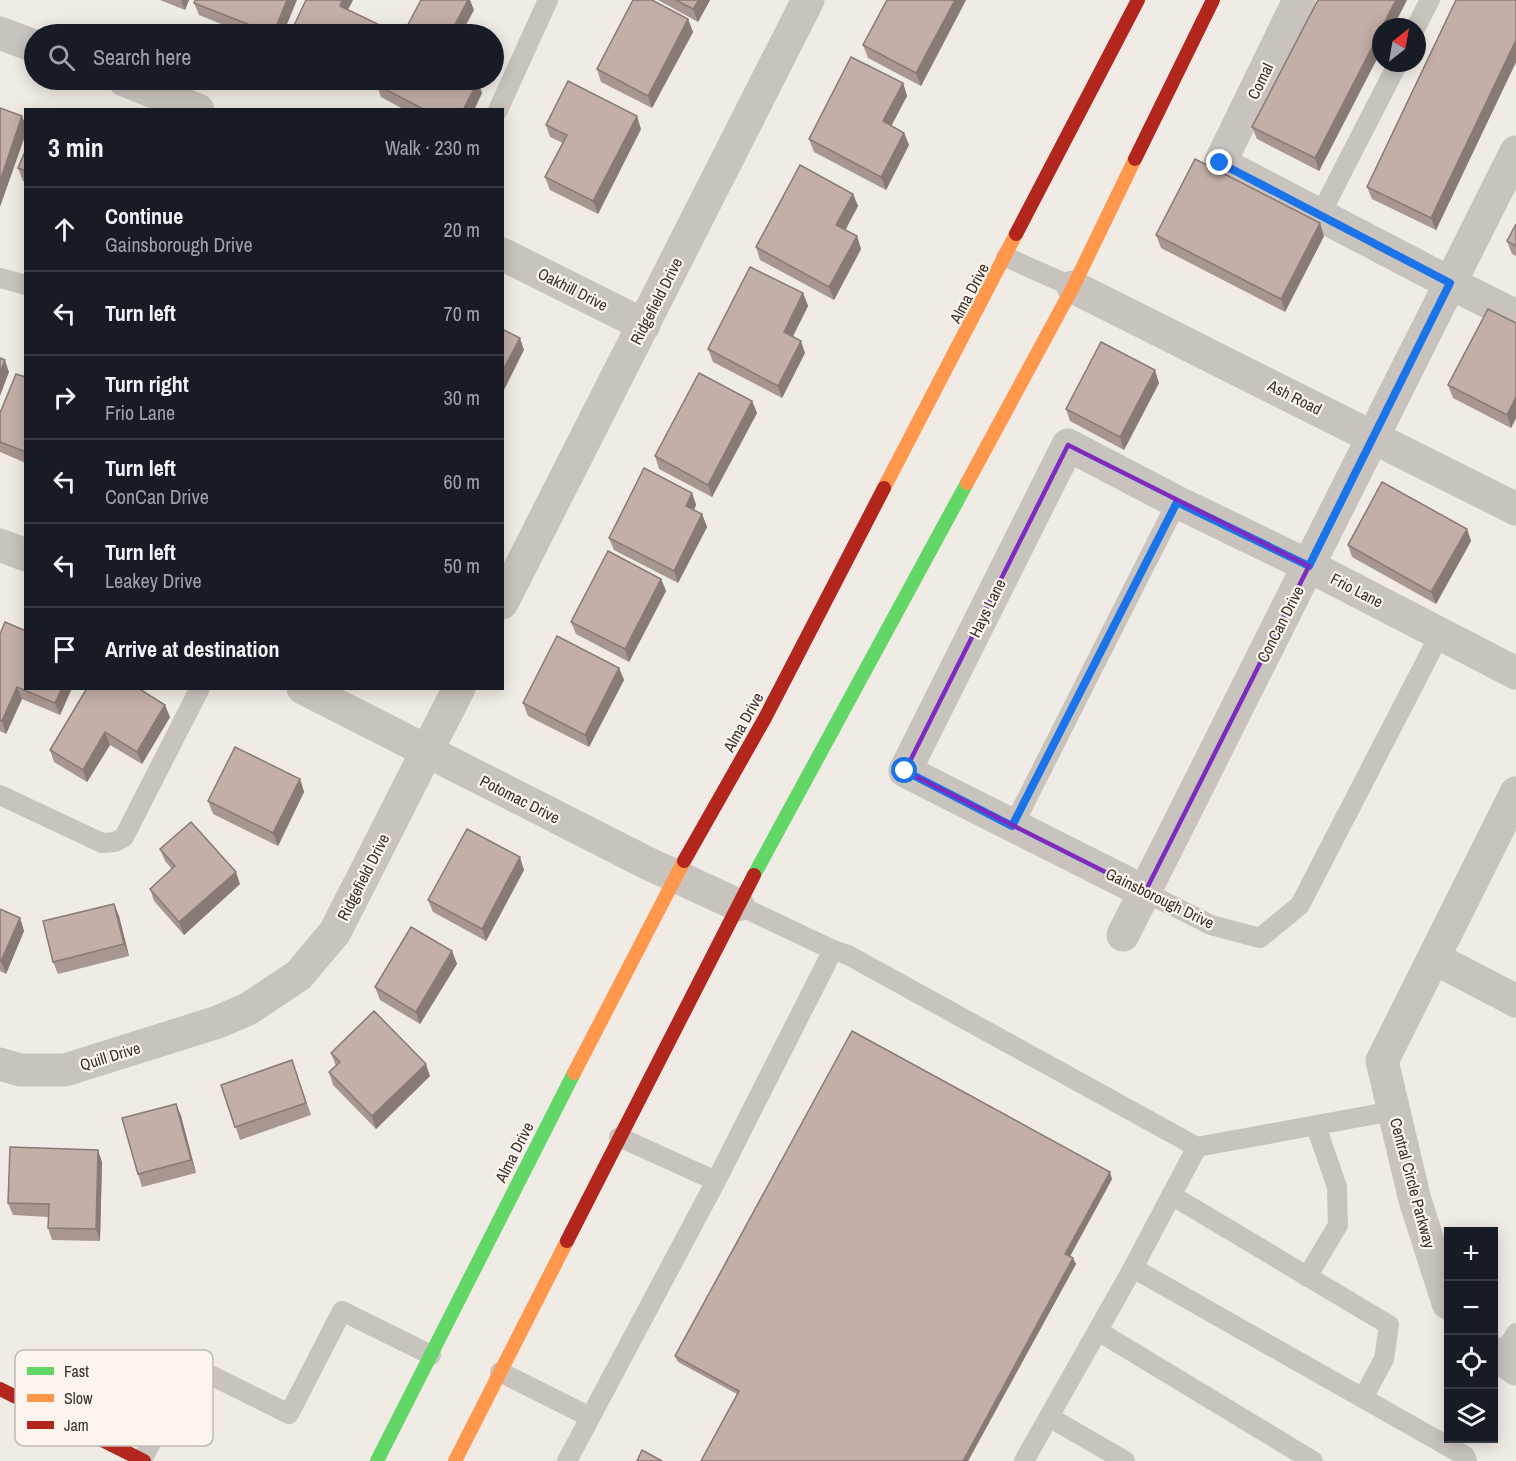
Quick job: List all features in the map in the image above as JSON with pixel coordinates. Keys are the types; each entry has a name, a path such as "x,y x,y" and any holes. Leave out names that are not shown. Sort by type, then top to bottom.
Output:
{"main road":[{"name":"Alma Drive","path":"377,1461 516,1184 675,877 765,718 1138,0"},
{"path":"455,1461 738,905 1073,286 1213,0"},
{"path":"0,1389 15,1396"},
{"path":"115,1446 143,1460"}],"street":[{"name":"Ridgefield Drive","path":"504,599 808,0"},
{"name":"Comal","path":"1299,0 1220,163 1320,215"},
{"path":"0,33 24,42"},
{"path":"149,90 193,108"},
{"name":"ConCan Drive","path":"1123,935 1516,152"},
{"path":"1320,215 1516,316"},
{"name":"Oakhill Drive","path":"504,255 644,325"},
{"name":"Ash Road","path":"1073,286 1516,509"},
{"name":"Frio Lane","path":"1068,445 1516,673"},
{"name":"Hays Lane","path":"905,771 1068,445"},
{"path":"0,545 24,554"},
{"name":"Potomac Drive","path":"307,690 675,877 738,905"},
{"name":"Ridgefield Drive","path":"218,1022 248,1009 299,975 335,932 458,690"},
{"name":"Gainsborough Drive","path":"905,771 1145,892"},
{"path":"1516,793 1506,840 1434,958 1516,1001"},
{"name":"Central Circle Parkway","path":"1434,958 1382,1061 1415,1200 1444,1288"},
{"name":"Quill Drive","path":"0,1064 21,1070 65,1070 218,1022"}],"lane":[{"path":"1421,18 1430,0"},
{"path":"499,108 545,1"},
{"path":"1320,215 1393,72"},
{"path":"1006,257 1073,286"},
{"path":"0,278 24,284"},
{"path":"1012,826 1177,502"},
{"name":"Gainsborough Drive","path":"1145,892 1211,925 1260,938 1300,905 1440,634"},
{"path":"0,795 102,843 115,842 124,837 199,690"},
{"path":"738,905 848,955 1197,1148 1394,1111"},
{"path":"567,1461 716,1181 833,950"},
{"path":"1308,1277 1338,1225 1337,1187 1316,1126"},
{"path":"619,1137 716,1181"},
{"path":"1024,1461 1133,1268 1197,1148"},
{"path":"1171,1195 1389,1325 1384,1359 1362,1398"},
{"path":"1133,1268 1465,1456 1467,1461"},
{"path":"213,1376 289,1414 342,1311 430,1355"},
{"path":"1098,1331 1313,1461"},
{"path":"500,1372 590,1417"},
{"path":"1049,1417 1125,1461"},
{"path":"143,1460 150,1446"}],"highlighted area":[{"path":"1068,445 1309,566 1145,892 905,771"}],"building":[{"path":"195,0 287,0 277,24 248,24 194,3"},
{"path":"306,0 342,0 340,6 378,24 295,24"},
{"path":"421,0 468,0 455,24 408,24"},
{"path":"633,0 652,0 688,19 648,96 597,69"},
{"path":"676,0 699,0 693,9"},
{"path":"887,0 955,0 916,73 863,45"},
{"path":"1318,0 1396,0 1387,18 1372,18 1372,47 1315,158 1252,127"},
{"path":"1456,0 1516,0 1516,40 1431,218 1367,187 1422,72 1426,72 1426,63"},
{"path":"851,57 903,83 883,121 904,133 881,177 809,139"},
{"path":"568,81 637,116 593,201 545,177 567,135 546,125"},
{"path":"387,90 473,90 464,108 421,108"},
{"path":"0,108 22,116 0,181"},
{"path":"24,154 24,170 18,168"},
{"path":"1195,159 1320,223 1281,299 1156,235"},
{"path":"800,165 853,194 836,225 857,236 829,287 756,247"},
{"path":"1516,224 1516,246 1507,241"},
{"path":"750,267 803,293 784,332 801,341 778,386 708,349"},
{"path":"1488,309 1516,323 1516,397 1507,415 1448,385"},
{"path":"504,330 520,338 504,368"},
{"path":"1101,342 1155,370 1120,437 1066,409"},
{"path":"0,358 5,360 0,372"},
{"path":"699,373 752,401 708,485 655,456"},
{"path":"16,374 24,376 24,451 0,442 0,413"},
{"path":"644,468 692,493 686,506 702,514 674,571 609,538"},
{"path":"1382,482 1467,529 1431,592 1348,545"},
{"path":"608,551 661,579 625,649 571,622"},
{"path":"5,622 24,630 24,690 17,687 2,721 0,720 0,634"},
{"path":"557,636 619,668 585,735 523,703"},
{"path":"24,690 61,690 55,703"},
{"path":"86,690 141,690 165,705 137,752 105,732 83,770 50,750"},
{"path":"235,747 300,779 273,833 208,801"},
{"path":"191,822 236,872 179,922 150,889 175,866 160,849"},
{"path":"467,829 520,857 482,929 428,900"},
{"path":"114,904 124,944 53,962 43,921"},
{"path":"0,909 20,918 1,961 0,961"},
{"path":"411,927 452,951 416,1012 375,987"},
{"path":"374,1011 426,1064 372,1116 329,1072 340,1062 331,1053"},
{"path":"852,1031 1110,1172 1065,1254 1073,1258 963,1461 701,1461 739,1391 675,1356"},
{"path":"292,1060 306,1103 235,1127 221,1085"},
{"path":"176,1104 191,1160 138,1174 122,1118"},
{"path":"10,1147 98,1150 96,1229 48,1228 49,1204 8,1203"},
{"path":"642,1450 662,1461 637,1461"}],"traffic: fast":[{"path":"754,875 967,483"},
{"path":"377,1461 574,1073"}],"traffic: slow":[{"path":"967,483 1073,287 1135,159"},
{"path":"884,488 1016,234"},
{"path":"574,1073 684,861"},
{"path":"455,1461 567,1241"}],"traffic: jam":[{"path":"1016,234 1138,0"},
{"path":"1135,159 1213,0"},
{"path":"684,861 765,718 884,488"},
{"path":"567,1241 754,875"},
{"path":"0,1389 15,1396"},
{"path":"114,1446 144,1461"}],"route":[{"path":"905,771 1012,826 1177,502 1309,566 1450,283 1220,163"}]}
